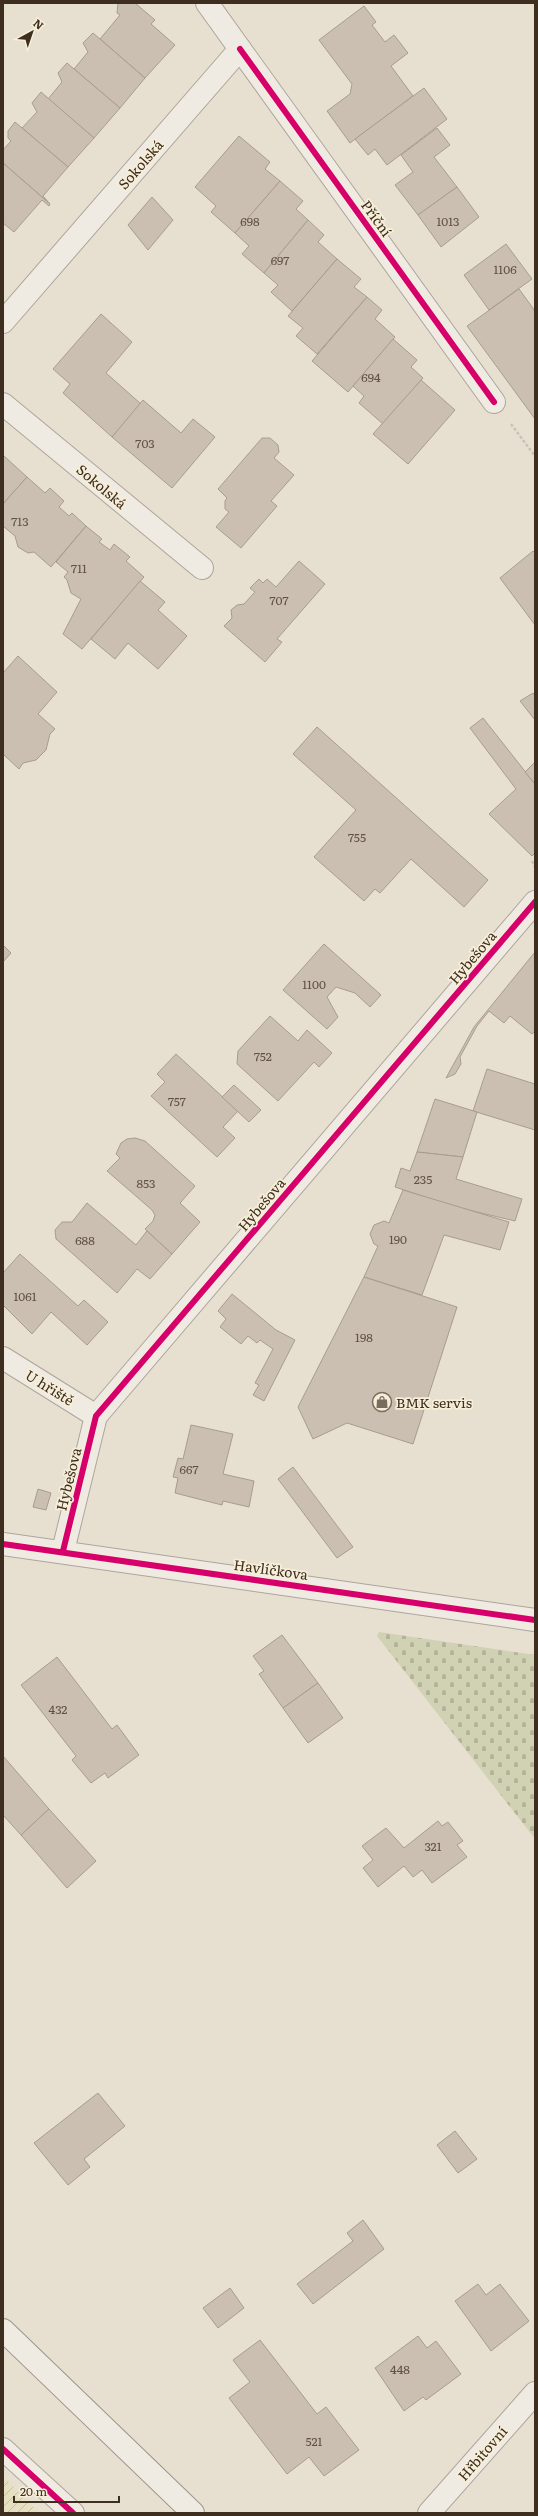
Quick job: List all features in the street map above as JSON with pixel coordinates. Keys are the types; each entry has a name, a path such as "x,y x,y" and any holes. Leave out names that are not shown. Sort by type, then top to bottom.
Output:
{"street":[{"path":"207,3 240,49"},
{"name":"Sokolská","path":"3,322 240,49"},
{"name":"Příční","path":"240,49 494,402"},
{"name":"Sokolská","path":"3,404 202,568"},
{"name":"Hybešova","path":"63,1551 96,1416 535,902"},
{"name":"U hřiště","path":"3,1358 96,1416"},
{"name":"Havlíčkova","path":"3,1544 63,1551 535,1620"},
{"path":"3,2330 192,2513"},
{"name":"Hřbitovní","path":"429,2513 535,2392"},
{"path":"3,2449 73,2513"}],"path":[{"path":"494,402 535,456"},
{"path":"532,861 535,867"}],"shaded area":[{"path":"3,2476 39,2513 3,2513"}],"green space":[{"path":"379,1632 535,1655 535,1839 377,1636"}],"building":[{"path":"118,3 135,3 155,20 151,24 175,45 145,78 100,39 120,15 117,13"},
{"path":"364,6 376,22 372,25 385,42 394,35 408,53 391,66 413,96 350,143 327,111 350,94 352,84 319,40"},
{"path":"93,33 145,78 120,108 74,69 88,52 83,43"},
{"path":"67,63 120,108 94,138 48,99 62,82 58,73"},
{"path":"424,88 447,119 387,165 375,149 368,155 355,139"},
{"path":"41,92 94,138 68,167 22,128 37,112 32,103"},
{"path":"15,122 68,167 43,196 50,204 3,163 3,150 11,141 8,138 8,131"},
{"path":"437,128 450,145 434,157 457,187 418,215 395,185 413,172 401,155"},
{"path":"239,136 270,162 265,169 280,181 235,233 211,212 216,206 195,187"},
{"path":"3,163 50,204 49,206 42,200 14,232 3,223"},
{"path":"280,181 303,201 296,209 308,220 264,273 242,254 249,246 235,233"},
{"path":"457,187 479,217 441,247 418,215"},
{"path":"152,197 173,220 148,250 128,225"},
{"path":"308,220 324,235 318,242 337,259 292,311 271,292 278,285 264,273"},
{"path":"506,244 532,279 489,310 464,275"},
{"path":"337,259 361,279 354,287 367,297 317,354 296,336 303,328 288,316"},
{"path":"519,289 535,311 535,419 467,326"},
{"path":"367,297 382,310 375,319 395,337 348,392 312,361"},
{"path":"101,314 132,342 106,373 141,404 112,437 63,393 70,384 53,369"},
{"path":"393,339 417,360 411,367 423,378 383,424 359,403 364,396 353,386"},
{"path":"421,380 455,410 408,464 373,434"},
{"path":"143,400 181,433 193,419 215,437 172,488 112,437"},
{"path":"262,438 270,438 278,445 279,452 274,458 294,475 271,501 277,506 241,548 216,527 229,512 225,509 225,501 227,498 218,489"},
{"path":"4,456 27,477 3,504 3,457"},
{"path":"27,477 45,493 50,488 64,501 59,507 69,516 72,513 86,526 51,567 34,552 28,553 18,547 15,536 3,526 3,504"},
{"path":"86,526 102,539 99,542 110,550 114,544 130,557 126,561 144,577 82,649 63,634 81,599 71,593 67,580 64,577 68,572 56,562"},
{"path":"533,551 535,553 535,625 500,578"},
{"path":"299,561 325,584 277,639 282,642 265,662 224,626 232,618 231,610 237,605 244,604 255,592 250,588 259,579 263,583 267,579 276,587"},
{"path":"140,581 165,602 158,610 187,636 158,669 128,643 115,659 91,639"},
{"path":"18,656 57,692 38,714 55,729 50,734 46,750 36,760 23,763 19,769 3,754 3,673"},
{"path":"533,693 535,696 535,720 520,701"},
{"path":"483,718 535,784 535,853 532,856 489,814 516,789 470,728"},
{"path":"317,727 488,880 464,907 411,859 380,893 375,889 364,901 314,857 356,810 293,754"},
{"path":"535,762 535,784 525,772"},
{"path":"324,944 381,995 370,1007 355,993 336,987 327,997 338,1017 327,1029 283,990"},
{"path":"3,945 11,953 3,962"},
{"path":"535,952 535,1031 532,1034 510,1016 504,1023 489,1011 477,1026 460,1057 461,1064 455,1074 446,1078 474,1027"},
{"path":"270,1016 298,1041 307,1030 332,1053 319,1067 314,1062 278,1101 237,1064 238,1051"},
{"path":"176,1054 238,1111 223,1127 235,1138 217,1157 151,1096 165,1082 157,1074"},
{"path":"487,1069 535,1084 535,1130 473,1111"},
{"path":"234,1085 261,1110 249,1122 222,1097"},
{"path":"435,1099 477,1112 463,1157 417,1152"},
{"path":"135,1138 145,1141 195,1186 180,1203 200,1222 172,1254 145,1229 153,1221 155,1215 152,1210 107,1171 120,1158 116,1154 121,1143 127,1139"},
{"path":"417,1152 463,1157 456,1179 522,1199 515,1221 452,1206 395,1187 401,1168 410,1171"},
{"path":"403,1190 509,1222 500,1250 444,1235 422,1295 364,1277 378,1246 374,1244 370,1234 374,1225 384,1221 389,1223"},
{"path":"87,1203 136,1245 147,1231 172,1254 150,1279 137,1269 117,1293 56,1239 55,1230 62,1222 72,1222"},
{"path":"20,1254 78,1306 84,1300 108,1322 87,1345 51,1312 32,1334 3,1305 3,1273"},
{"path":"364,1277 457,1307 413,1444 347,1423 313,1439 298,1407"},
{"path":"232,1294 276,1330 295,1340 264,1401 253,1395 259,1385 255,1383 273,1349 260,1340 257,1343 248,1336 241,1344 220,1327 226,1319 218,1311"},
{"path":"191,1425 233,1434 223,1474 254,1481 249,1507 223,1501 222,1505 175,1493 178,1478 173,1477 178,1458 183,1459"},
{"path":"293,1467 353,1547 337,1558 278,1479"},
{"path":"38,1489 51,1493 46,1510 33,1507"},
{"path":"282,1635 318,1683 283,1708 259,1674 264,1671 253,1656"},
{"path":"57,1657 112,1729 117,1725 139,1755 108,1778 105,1773 91,1783 72,1760 76,1756 21,1685"},
{"path":"318,1683 343,1718 308,1743 283,1708"},
{"path":"3,1756 49,1809 21,1835 3,1815"},
{"path":"49,1809 96,1861 67,1888 21,1835"},
{"path":"438,1821 442,1826 448,1822 463,1841 457,1845 467,1857 432,1883 422,1870 413,1877 404,1866 378,1887 363,1868 373,1860 362,1846 386,1828 404,1848"},
{"path":"98,2093 125,2126 84,2159 90,2167 68,2185 34,2143"},
{"path":"455,2131 477,2159 458,2173 437,2145"},
{"path":"363,2220 384,2249 313,2304 297,2284 353,2241 347,2233"},
{"path":"478,2284 486,2295 500,2284 529,2321 491,2351 455,2301"},
{"path":"230,2288 244,2308 218,2328 203,2308"},
{"path":"418,2336 427,2348 436,2341 461,2374 426,2400 423,2397 404,2411 375,2368"},
{"path":"260,2340 317,2414 326,2407 359,2450 324,2476 309,2457 287,2474 229,2398 250,2382 233,2360"}],"cycle path":[{"path":"240,49 494,402"},
{"path":"63,1551 96,1416 535,902"},
{"path":"3,1544 535,1620"},
{"path":"3,2449 73,2513"}],"place":[{"name":"BMK servis","path":"382,1402"}]}
